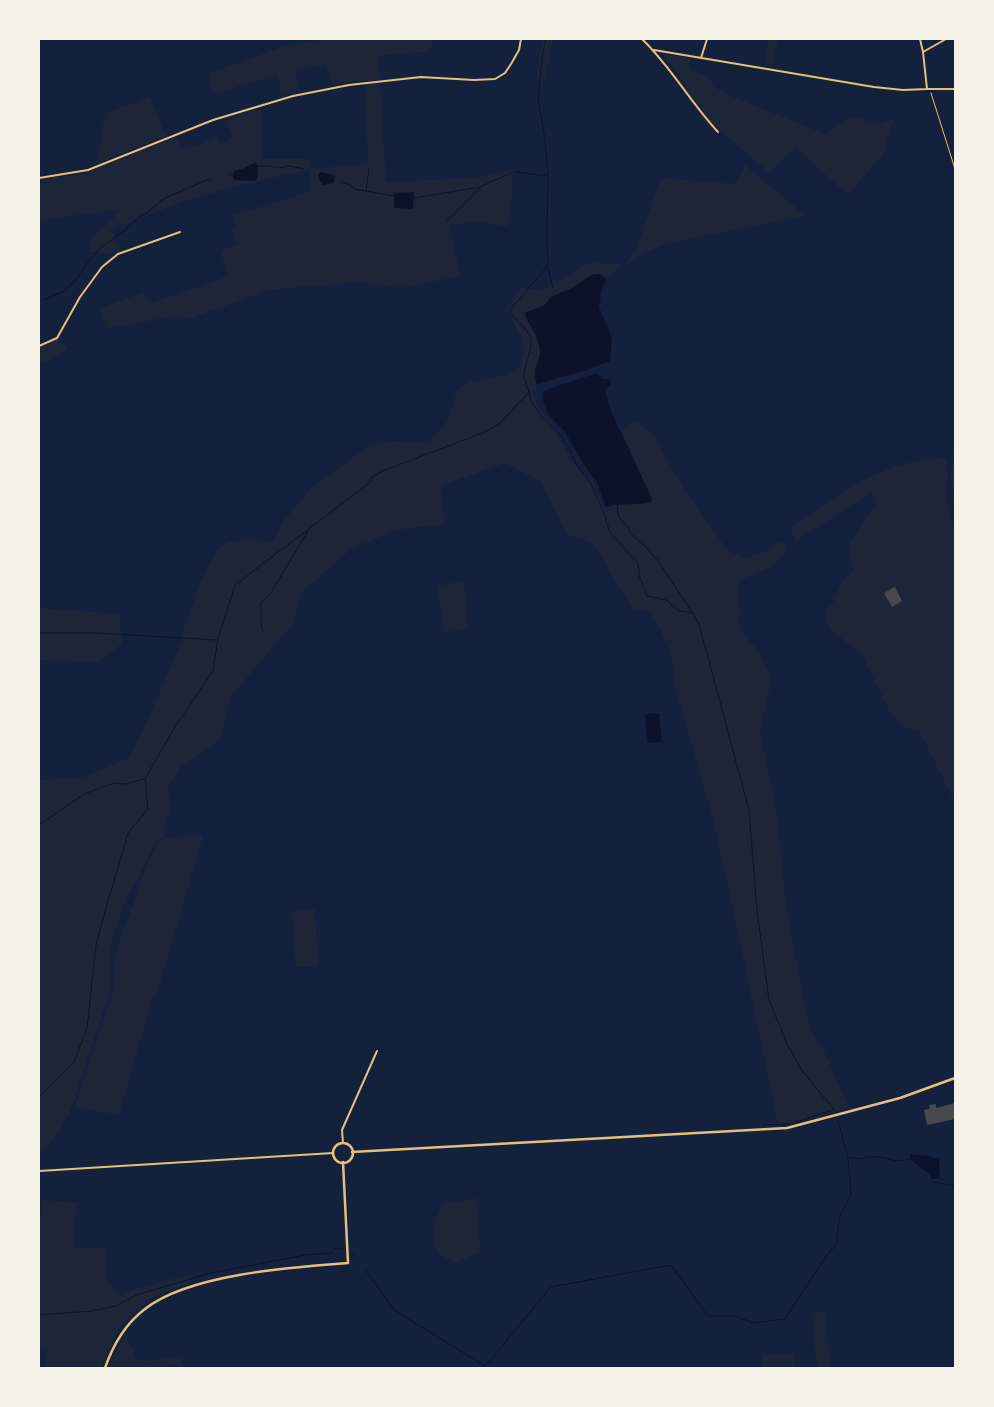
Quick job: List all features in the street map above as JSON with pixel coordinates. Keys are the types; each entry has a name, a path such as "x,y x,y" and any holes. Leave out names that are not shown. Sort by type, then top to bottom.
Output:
{"street":[{"path":"39,178 88,170 198,126 293,96 349,85 421,77 484,81 495,79 512,64 519,50 521,39"},
{"path":"642,39 674,74 704,117 718,132"},
{"path":"701,58 707,39"},
{"path":"920,39 927,90"},
{"path":"923,52 946,39"},
{"path":"654,50 874,87 903,90 955,89"},
{"path":"39,346 57,338 80,297 102,267 118,254 180,232"},
{"path":"342,1143 342,1130 377,1051"},
{"path":"352,1152 787,1128 900,1098 955,1078"},
{"path":"342,1143 348,1144 352,1152 350,1159 343,1162 336,1160 333,1153 336,1146 342,1143"},
{"path":"39,1171 333,1153"},
{"path":"105,1368 115,1344 133,1319 146,1308 171,1294 234,1277 296,1267 348,1263 343,1162"}],"path":[{"path":"931,90 955,169"}],"shaded area":[{"path":"326,39 433,39 430,51 378,56 380,80 349,82 332,86 326,64 295,70 300,91 281,96 278,74 212,95 209,73 285,46"},
{"path":"543,39 553,39 545,81 536,79"},
{"path":"769,39 778,39 773,65 764,62"},
{"path":"663,54 690,58 691,70 709,76 714,87 731,96 826,134 851,116 880,124 894,119 883,154 848,195 795,147 769,173 710,121"},
{"path":"380,83 386,182 470,178 512,170 513,184 508,226 473,222 449,225 461,276 400,288 360,282 269,290 189,319 178,315 106,329 99,309 144,292 150,303 229,276 220,251 237,245 232,229 236,228 232,216 311,191 310,169 368,164 365,85"},
{"path":"150,97 166,136 97,163 105,113"},
{"path":"261,109 261,159 309,159 310,169 237,186 185,201 111,229 120,252 114,254 88,252 90,240 112,220 119,209 39,221 39,185 43,179 88,174 177,137 181,150 200,145 217,136 220,144 233,138 227,120"},
{"path":"256,162 258,167 255,181 235,180 233,178 233,171"},
{"path":"745,165 806,216 668,243 642,254 625,265 636,250 661,178 735,184"},
{"path":"321,172 335,175 334,183 323,185 319,180 318,174"},
{"path":"414,192 413,209 394,208 394,193"},
{"path":"591,262 621,265 607,279 600,274 591,275 572,288 551,297 541,308 532,310 526,319 535,333 541,355 536,368 536,391 532,391 535,400 574,464 592,482 605,509 616,504 644,504 651,502 652,499 621,431 635,420 656,437 684,489 728,551 745,558 762,553 778,543 785,542 786,551 773,566 738,581 740,615 738,619 741,631 759,652 772,677 760,732 776,808 786,906 806,1013 811,1031 825,1053 849,1107 797,1123 778,1124 712,815 676,691 672,658 668,644 673,640 666,642 658,625 647,611 633,610 593,543 567,534 540,481 505,463 440,486 446,524 395,530 350,550 300,594 294,622 230,698 220,740 181,767 168,786 170,811 164,830 166,836 155,841 141,873 127,897 112,938 109,963 111,980 107,1000 72,1107 60,1131 39,1155 39,780 84,777 128,758 140,737 183,638 184,626 187,623 207,567 219,548 226,543 236,541 255,540 272,542 285,519 310,489 370,445 394,441 429,441 447,422 457,391 471,379 475,382 506,375 518,368 524,351 523,339 508,313 516,293 523,287 540,291"},
{"path":"600,274 607,279 602,288 599,307 612,338 610,361 584,371 537,384 535,373 540,355 539,347 537,338 525,313 545,305 551,297 572,288 591,275"},
{"path":"58,339 67,349 46,362 39,363 39,348"},
{"path":"597,373 602,379 610,379 611,385 605,390 611,411 652,499 651,502 606,507 597,482 584,465 565,432 550,417 544,404 542,394 545,390"},
{"path":"955,448 955,509 951,478"},
{"path":"941,458 947,459 947,502 955,534 955,803 919,730 903,727 890,712 861,653 830,630 824,612 833,603 841,583 854,569 850,556 850,546 857,532 877,503 872,492 796,541 790,528 856,484 885,470 905,464"},
{"path":"464,581 468,630 444,632 437,586"},
{"path":"39,608 119,614 122,644 99,662 39,660"},
{"path":"659,713 662,742 647,743 645,714"},
{"path":"203,836 119,1115 75,1107 111,1000 115,978 115,959 122,931 134,903 143,874 159,841 167,837"},
{"path":"315,909 318,967 296,967 292,911"},
{"path":"910,1154 939,1159 940,1178 932,1179 929,1174 910,1159"},
{"path":"476,1198 481,1252 456,1262 439,1255 433,1230 442,1204"},
{"path":"42,1200 77,1202 73,1248 107,1248 106,1278 121,1297 133,1289 192,1274 192,1282 153,1297 120,1327 101,1368 44,1368 48,1350 39,1348 39,1218 42,1218"},
{"path":"825,1311 830,1368 817,1368 812,1313"},
{"path":"125,1333 138,1362 183,1356 181,1368 179,1368 179,1364 153,1368 109,1368"},
{"path":"794,1353 796,1368 763,1368 762,1355"}],"building":[{"path":"895,587 902,601 892,607 884,593"},
{"path":"955,1103 955,1119 927,1125 924,1110 930,1109 929,1105 936,1104 936,1108"}],"waterway":[{"path":"526,291 548,266 548,171 538,99 546,39"},
{"path":"256,166 278,168 289,166 304,169"},
{"path":"366,192 369,168"},
{"path":"516,172 547,176"},
{"path":"414,198 480,187 511,173"},
{"path":"229,175 233,174"},
{"path":"44,300 64,291 75,281 99,249 162,200 210,179"},
{"path":"342,182 352,186 354,189 394,196"},
{"path":"446,222 480,188"},
{"path":"548,267 553,288"},
{"path":"524,294 512,307 510,313 531,338 531,347 524,378 532,402 541,416 561,436 576,464 590,482 603,511 610,533 638,563 640,578 647,596 666,600 679,611 693,613 699,624 749,810 757,910 769,1000 787,1044 803,1072 836,1112"},
{"path":"110,895 128,833 148,809 145,779 176,725 213,671 218,638 235,585 364,487 370,482 372,477 385,470 485,432 499,424 529,392"},
{"path":"617,504 618,515 631,534 659,562 692,612"},
{"path":"263,632 261,602 269,596 308,531"},
{"path":"39,633 97,633 217,640"},
{"path":"39,825 84,794 114,783 126,784 144,779"},
{"path":"39,1097 74,1062 87,1028 96,945 109,897"},
{"path":"796,1122 833,1110"},
{"path":"484,1368 551,1287 671,1265 708,1316 737,1316 741,1320 744,1319 753,1323 785,1319 826,1256 836,1245 840,1216 851,1195 848,1158 838,1120"},
{"path":"763,1125 789,1124"},
{"path":"848,1158 881,1157 896,1161 910,1159"},
{"path":"932,1179 933,1182 955,1186"},
{"path":"39,1315 92,1311 116,1306 136,1295 211,1273 305,1255 331,1253 335,1248 342,1249"},
{"path":"365,1269 394,1310 485,1366"}]}
